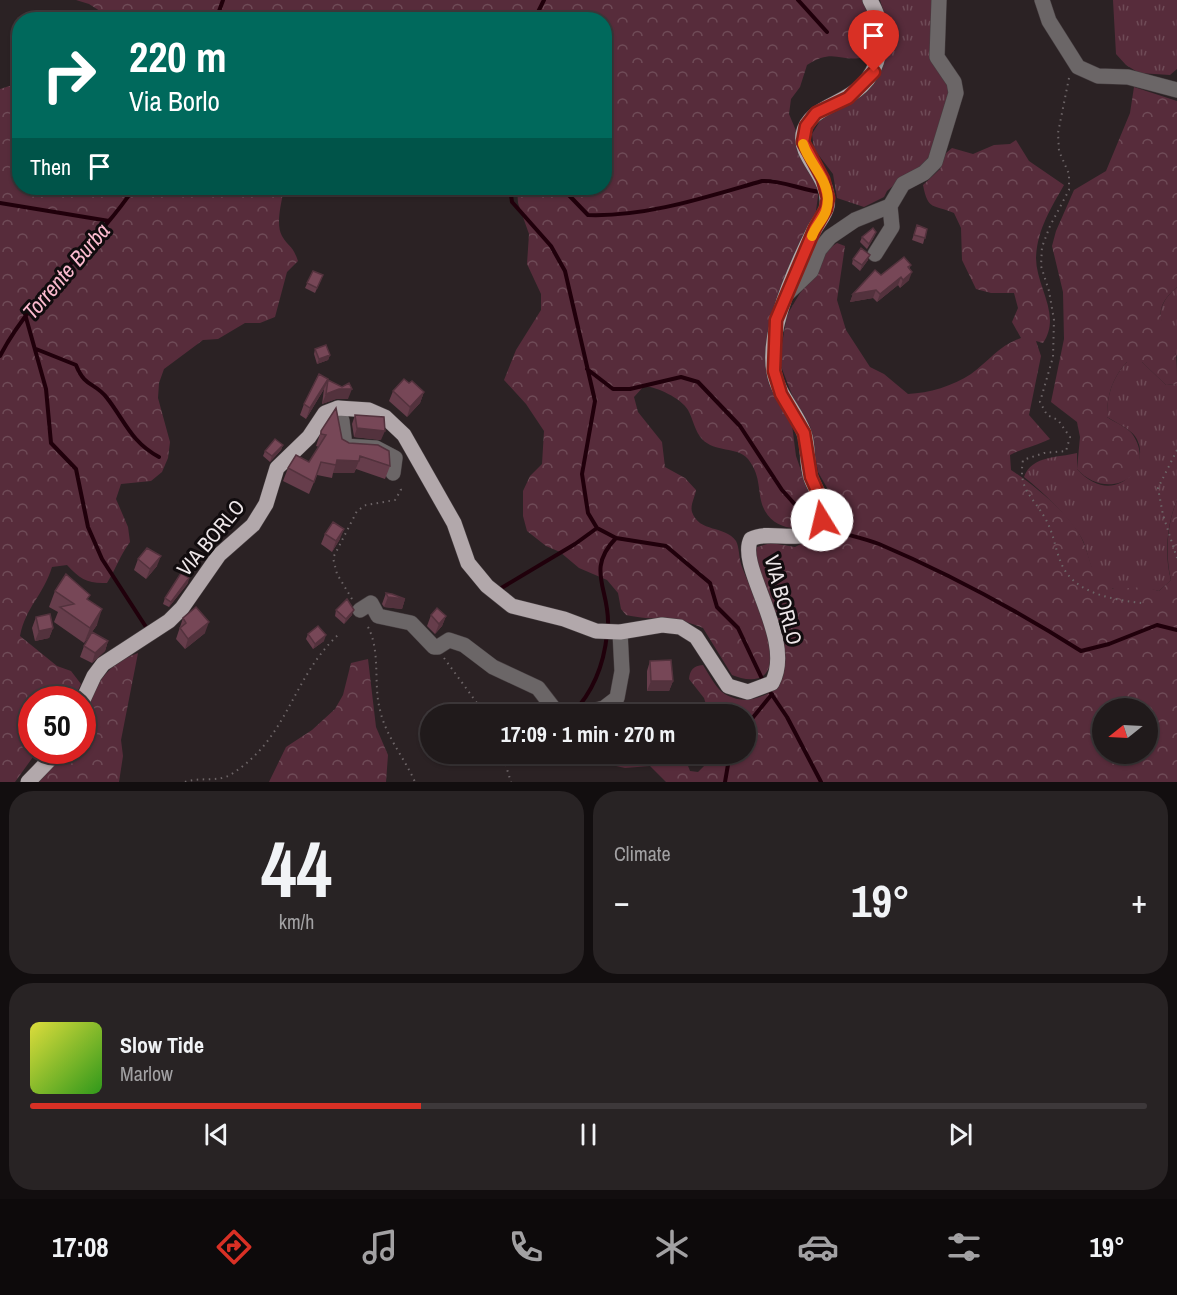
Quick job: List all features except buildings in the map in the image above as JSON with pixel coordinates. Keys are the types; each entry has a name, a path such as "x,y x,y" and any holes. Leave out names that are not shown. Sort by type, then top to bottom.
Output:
{"main road":[{"name":"VIA BORLO","path":"89,686 103,664 158,631 182,608 219,555 261,515 282,462 309,437 326,413 338,408 358,408 377,413 404,435 454,523 468,563 495,594 518,609 564,619 596,631 620,632 662,625 680,627 696,637 728,686 741,692 766,687 776,675 777,655 774,633 764,598 748,558 748,545 751,539 762,535 794,537 810,532 817,528 823,512 822,502 811,477 804,433 781,394 774,371 776,320 815,228 826,209 828,198 823,179 805,150 803,134 816,113 848,98 874,72 881,45 881,26 870,0"},
{"path":"28,782 45,764"}],"street":[{"path":"875,254 892,227 890,206 903,184 924,173 935,162 956,93 954,82 937,57 939,0"},
{"path":"1042,0 1049,21 1078,67 1098,76 1128,77 1177,90"},
{"path":"788,293 811,271 819,250 830,237 855,220 890,206"},
{"path":"338,408 345,446 376,448 395,458 393,473"},
{"path":"360,610 371,603 378,616 411,623 431,644 438,647 449,640 464,645 494,667 538,688 550,704"},
{"path":"609,704 617,698 622,670 620,632"}],"path":[{"path":"1078,67 1069,78 1058,133 1059,151 1069,174 1069,190 1050,225 1042,247 1041,266 1049,291 1054,320 1053,357 1040,402 1047,415 1058,420 1071,438 1066,451 1044,453 1023,460 1020,477 1031,501 1044,517 1062,567 1082,586 1098,596 1142,603"},
{"path":"1177,450 1158,488 1163,515 1177,558"},
{"path":"393,473 401,490 398,498 392,502 366,505 357,511 333,558 337,574 360,610 375,641 379,709 387,733 415,782"},
{"path":"185,782 228,777 267,745 286,716 303,677 321,651 339,634"},
{"path":"438,647 478,704"},
{"path":"505,764 511,782"}],"green space":[{"path":"76,0 864,0 873,35 867,56 851,59 825,57 807,65 800,87 791,99 789,114 817,181 818,196 815,218 806,232 770,319 768,364 775,394 792,425 796,456 815,511 814,523 794,528 781,525 769,517 762,505 756,473 748,459 738,452 713,446 702,439 688,410 674,397 644,386 634,397 638,412 662,442 665,467 685,478 696,490 692,504 695,519 731,536 736,541 741,564 767,635 770,663 766,673 754,679 732,675 703,628 674,620 626,615 621,609 618,593 607,580 579,568 560,552 546,546 527,531 523,516 523,491 530,476 542,464 544,431 526,404 504,380 516,350 541,310 541,294 527,264 529,234 517,195 612,195 612,12 102,12 89,4"},
{"path":"880,0 934,0 949,91 931,153 923,165 906,175 887,191 884,197 864,207 837,198 833,174 814,149 812,134 820,121 874,81 887,53 888,26"},
{"path":"1113,0 1177,0 1177,69 1170,75 1139,73 1126,65 1116,54"},
{"path":"12,85 12,195 283,195 280,231 298,261 287,272 275,317 260,323 245,323 218,339 203,340 164,369 159,383 158,398 170,442 168,458 162,472 151,481 121,484 116,499 128,527 130,542 107,583 85,580 67,565 52,567 26,617 20,636 57,666 71,671 81,684 80,686 18,686 18,764 28,764 15,782 0,782 0,89"},
{"path":"1134,87 1177,101 1177,287 1162,305 1161,312 1164,327 1176,355 1177,384 1166,385 1142,362 1127,362 1122,368 1111,387 1107,417 1131,432 1139,449 1139,461 1135,472 1126,479 1115,484 1103,484 1090,479 1077,469 1080,437 1077,422 1051,402 1064,339 1063,292 1052,246 1074,190 1106,171 1130,113"},
{"path":"1016,140 1029,161 1064,185 1042,229 1036,258 1050,322 1043,343 1036,341 1041,356 1029,415 1050,439 1010,455 1011,470 1061,510 1082,539 1094,572 1113,589 1145,587 1159,591 1171,580 1168,540 1177,500 1177,782 666,782 650,766 625,768 607,764 687,764 690,771 698,772 705,764 756,764 756,704 706,704 704,698 689,679 694,667 703,665 722,692 744,700 759,697 779,686 783,670 782,637 772,603 753,556 757,547 771,543 795,547 822,533 832,515 834,500 818,472 810,426 797,408 779,361 787,315 800,293 817,273 827,250 837,243 845,246 837,300 846,330 870,367 884,374 908,394 924,392 957,382 971,374 1007,345 1021,338 1012,322 1018,308 1014,293 991,293 976,289 962,260 961,228 954,213 929,203 923,185 940,169 946,153 952,148 973,154 994,145 1010,144"},
{"path":"1177,287 1177,357 1161,320 1161,312 1168,296"},
{"path":"1127,362 1142,362 1166,385 1177,384 1177,500 1171,519 1167,550 1171,580 1159,591 1114,589 1099,581 1076,529 1039,489 1024,477 1028,470 1039,461 1077,453 1077,469 1092,481 1106,486 1119,483 1130,476 1137,466 1140,454 1138,442 1131,432 1107,417 1111,387"},
{"path":"138,653 121,740 123,756 119,782 36,782 54,764 96,764 96,688 111,668"},
{"path":"368,659 376,727 388,755 386,782 269,782 286,747 312,730 335,709 343,695 351,663"}],"waterway":[{"name":"Torrente Burba","path":"219,12 223,0"},
{"path":"538,12 544,0"},
{"path":"798,0 827,32"},
{"path":"569,195 588,215 610,215 654,209 762,181 821,192"},
{"name":"Torrente Burba","path":"0,356 30,311 129,195"},
{"path":"511,195 512,202 551,246 565,271 595,401 582,474 588,513 597,528 616,538 666,546 710,583 717,607 738,628 764,683"},
{"path":"0,203 109,221"},
{"path":"25,314 46,389 51,443 76,469 88,527 102,559 146,627"},
{"path":"36,349 76,365 83,378 103,393 135,438 159,457"},
{"path":"587,369 613,389 630,389 681,377 698,382 740,426 782,490 808,519 816,523"},
{"path":"822,526 879,544 957,580 1081,651 1109,644 1157,625 1177,630"},
{"path":"498,590 575,544 597,528"},
{"path":"608,626 608,613 600,570 607,549 616,538"},
{"path":"580,704 596,677 607,634"},
{"path":"768,689 787,717 821,782"},
{"path":"756,714 772,694"},
{"path":"725,782 728,764"}],"slow traffic":[{"path":"803,144 823,179 828,198 826,209 812,236"}],"route":[{"path":"822,520 822,502 811,477 804,433 781,394 774,371 773,346 776,320 815,228 826,209 828,198 823,179 805,150 803,134 806,126 816,113 848,98 868,81 874,72"}]}
